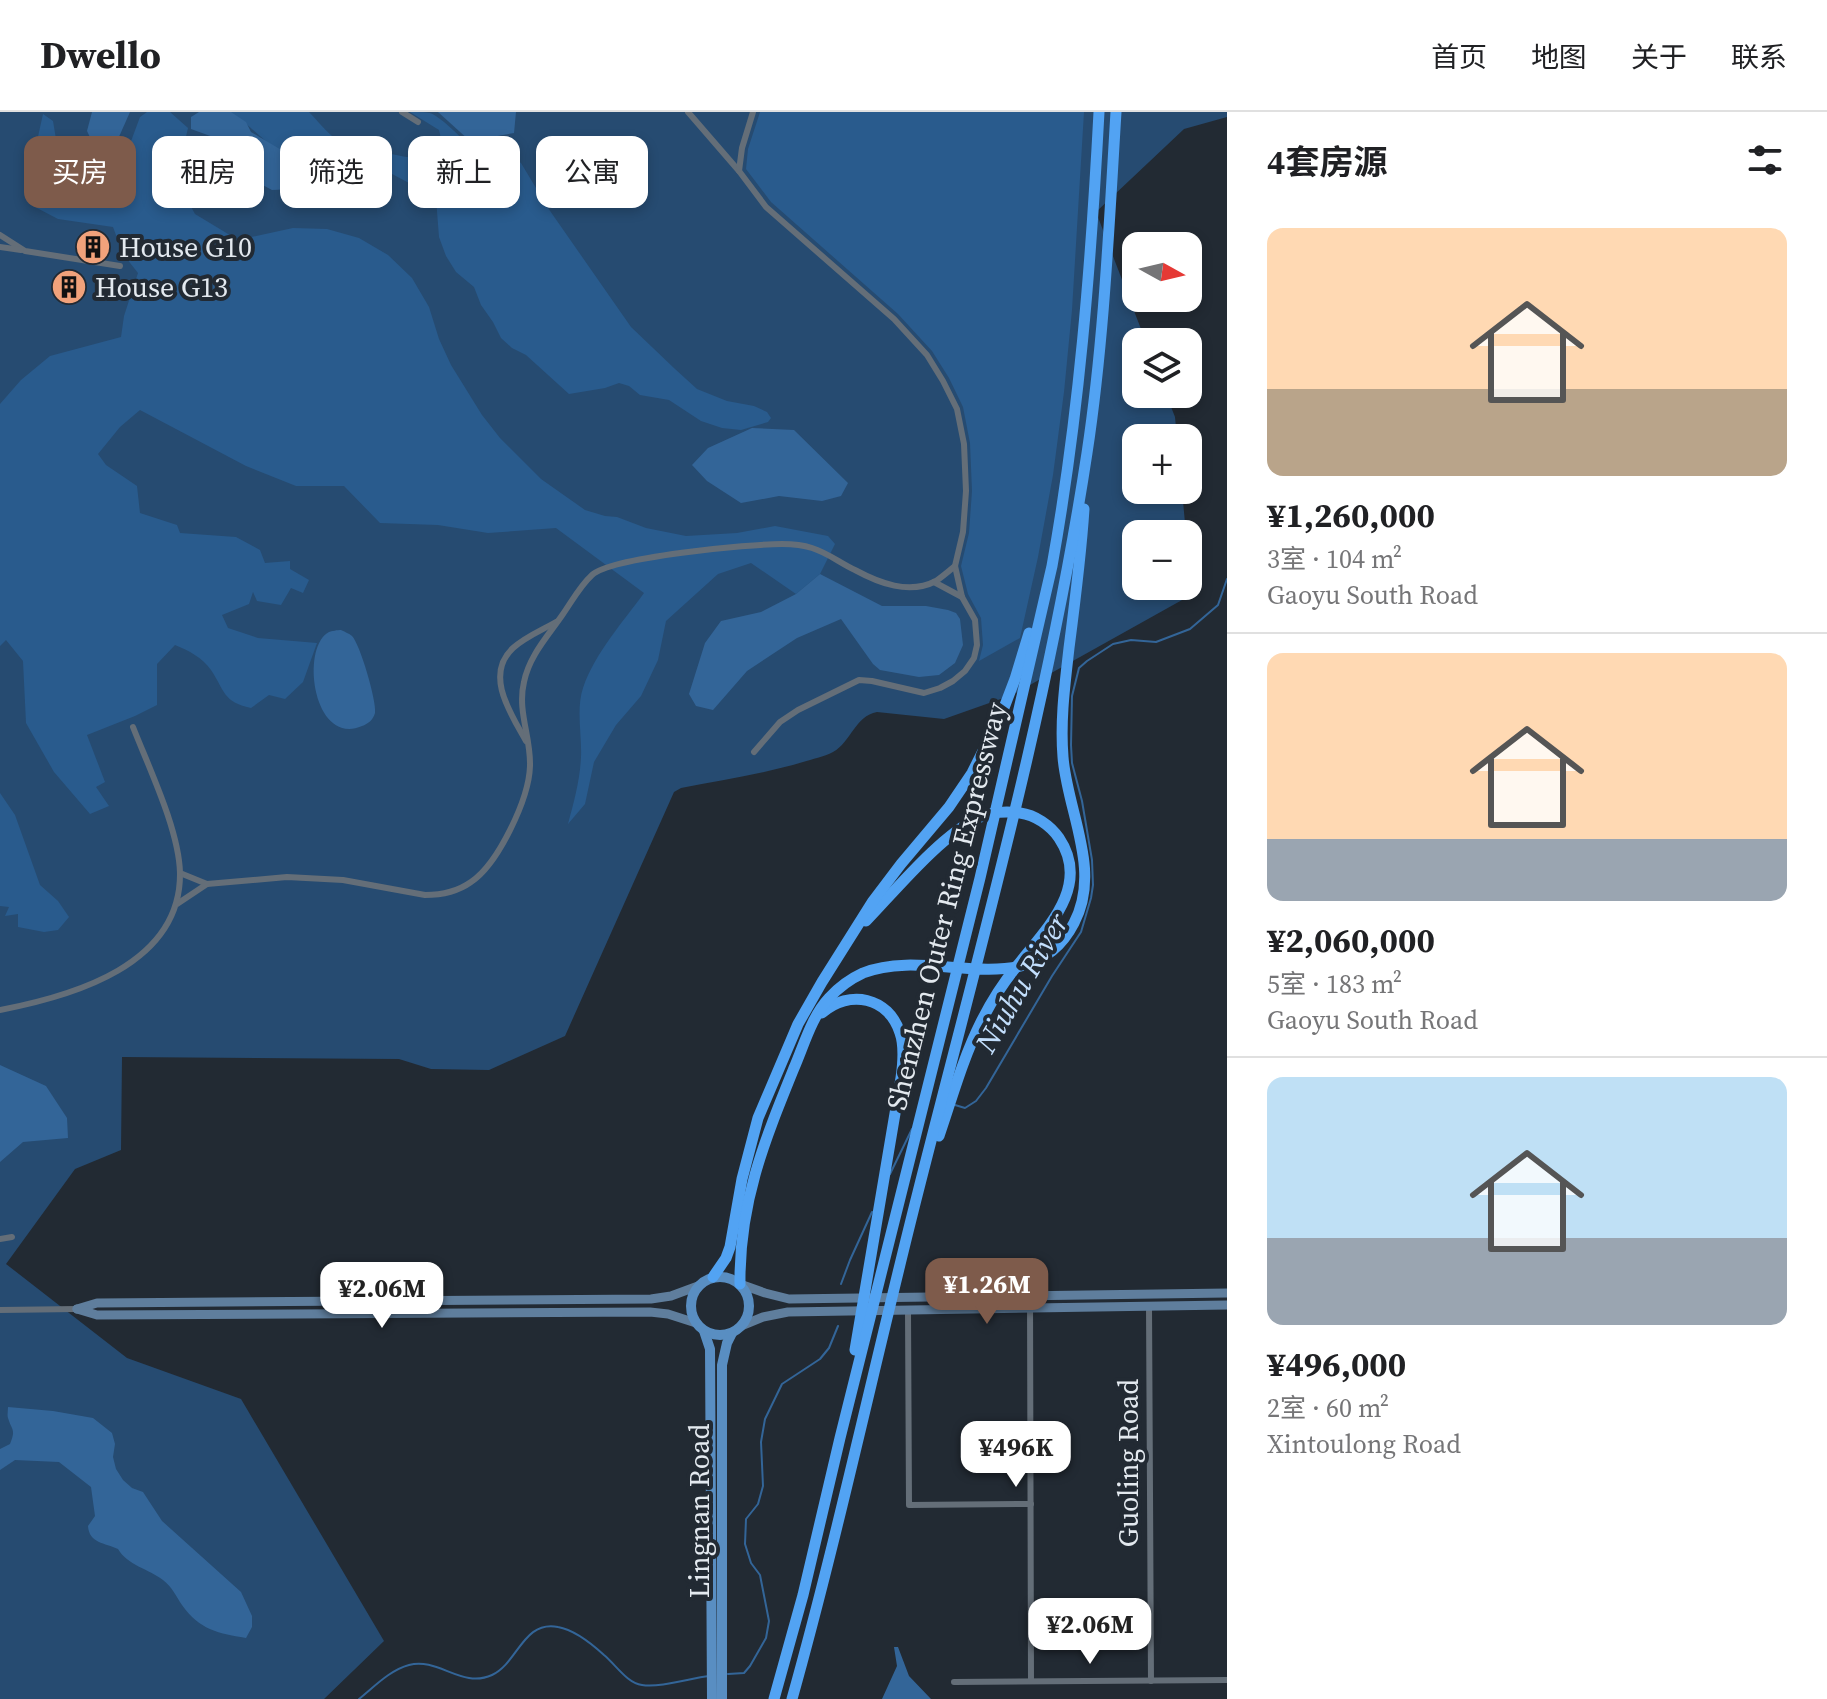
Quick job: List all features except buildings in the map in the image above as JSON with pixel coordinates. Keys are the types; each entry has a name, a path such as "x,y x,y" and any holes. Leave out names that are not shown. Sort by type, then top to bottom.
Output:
{"highway":[{"name":"Shenzhen Outer Ring Expressway","path":"774,1699 803,1595 980,878 1052,566 1080,374 1093,228 1099,112"},
{"name":"Shenzhen Outer Ring Expressway","path":"792,1699 986,927 1071,548 1088,449 1109,227 1116,112"},
{"path":"740,1284 740,1253 757,1164 827,999 849,980 877,969 914,964 1000,970 1017,968 1049,954 1075,922 1085,880 1081,844 1067,787 1061,733 1088,449"},
{"path":"713,1277 730,1247 750,1145 798,1024 886,883 949,807 980,758 1002,713 1052,566"},
{"path":"850,939 935,850 956,831 979,817 1002,812 1036,818 1054,831 1067,853 1070,880 1063,904 1005,981 980,1024 912,1214"},
{"path":"816,1019 833,1004 844,1000 865,1000 884,1009 897,1025 903,1060 840,1438"}],"main road":[{"path":"713,1277 730,1278 740,1284 749,1304 747,1316 737,1329 715,1335 700,1327 691,1313 690,1301 698,1286 713,1277"},
{"name":"Lingnan Road","path":"700,1327 710,1349 717,1656"},
{"name":"Lingnan Road","path":"717,1695 722,1365 737,1329"}],"street":[{"path":"402,112 418,122"},
{"path":"688,112 766,207 894,319 927,355 957,409 964,444 965,505 955,566 962,597 975,620 977,645 974,658 953,681 924,693 859,680 780,722 754,752"},
{"path":"739,171 753,112"},
{"path":"0,235 25,251"},
{"path":"0,247 120,266"},
{"path":"180,873 207,884 304,877 343,880 425,895 459,889 469,883 487,868 523,802 530,766 522,711 524,682 534,655 593,574 603,568 623,562 753,545 786,544 811,547 897,587 934,582 955,566"},
{"path":"934,582 962,597"},
{"path":"529,747 504,699 501,671 514,647 558,620"},
{"path":"0,1010 61,995 117,972 153,945 177,904 180,873 170,823 133,727"},
{"path":"177,904 207,884"},
{"path":"0,1239 12,1237"},
{"path":"740,1284 789,1299 1227,1293"},
{"path":"0,1310 77,1309 97,1303 651,1299 671,1296 698,1286"},
{"name":"Guoling Road","path":"1149,1294 1151,1681"},
{"path":"1030,1296 1031,1681"},
{"path":"737,1329 763,1317 788,1312 1227,1305"},
{"path":"77,1309 97,1315 650,1312 668,1314 700,1327"},
{"path":"908,1311 909,1505 1031,1504"},
{"path":"954,1682 1227,1680"}],"shaded area":[{"path":"0,112 1227,112 1227,117 1184,129 1096,212 1122,280 1122,312 1134,312 1141,328 1122,328 1122,408 1171,408 1176,424 1122,424 1122,504 1183,504 1185,520 1122,520 1122,600 1182,600 1012,695 944,719 877,712 870,714 839,748 826,755 674,792 565,1036 489,1070 431,1069 399,1059 122,1057 121,1150 75,1169 6,1264 127,1358 241,1399 384,1641 324,1699 0,1699"},
{"path":"92,112 130,112 119,136 89,136 87,131"},
{"path":"147,112 170,112 188,128 186,136 152,136 152,208 192,208 195,214 238,240 293,228 327,229 359,238 388,255 412,278 429,307 451,365 482,415 541,479 585,510 686,536 737,533 775,526 828,536 835,544 820,574 796,594 751,563 718,574 666,621 658,660 641,696 616,725 594,762 585,804 568,824 580,766 583,688 602,650 644,593 556,528 488,533 438,525 380,523 344,486 296,486 246,466 140,410 120,427 98,454 106,465 137,486 140,513 177,525 180,533 236,537 260,550 265,563 290,561 290,569 309,580 303,593 291,588 281,605 257,601 253,592 249,604 222,615 228,628 258,638 317,643 303,682 285,699 269,695 251,708 230,699 204,661 175,645 157,664 157,705 87,735 105,782 96,787 109,806 90,814 54,772 26,723 23,661 6,640 0,646 0,404 21,380 50,356 121,337 124,316 138,273 123,254 113,227 58,219 37,208 136,208 136,136 133,136 140,117"},
{"path":"199,112 231,112 246,122 251,132 258,136 210,136 191,129 191,117"},
{"path":"223,112 309,112 333,136 280,136 280,151 244,122"},
{"path":"410,112 428,113 459,136 439,136 439,130"},
{"path":"438,112 516,112 514,133 464,136"},
{"path":"760,112 1084,112 1064,392 1038,557 1020,638 979,661 983,645 981,618 968,594 961,566 969,533 972,491 970,443 963,407 932,351 898,314 771,202 746,169 748,149"},
{"path":"43,114 53,121 56,136 38,136"},
{"path":"264,140 280,149 280,190 264,186"},
{"path":"392,154 408,157 408,182 392,174"},
{"path":"520,162 536,188 536,208 548,208 631,327 697,389 727,401 754,406 767,412 771,418 768,422 741,430 722,428 701,421 669,400 640,395 619,383 569,394 526,355 501,338 474,287 456,272 446,256 439,237 437,208 520,208"},
{"path":"752,428 794,430 848,483 841,496 822,501 779,496 741,503 707,481 692,465 708,448"},
{"path":"820,574 882,606 926,606 956,613 960,619 963,645 955,663 939,675 919,677 880,670 841,619 797,638 747,671 713,710 696,706 689,694 705,643 721,621 761,612 796,594"},
{"path":"341,630 352,636 359,650 375,707 372,720 368,723 345,729 332,722 322,709 314,674 320,641 329,632"},
{"path":"0,793 15,815 40,885 58,901 69,917 58,930 44,932 18,927 18,914 5,916 9,907 0,906"},
{"path":"0,1065 46,1086 67,1118 68,1138 23,1142 0,1162"},
{"path":"8,1407 93,1418 112,1433 115,1444 113,1457 123,1480 143,1492 162,1521 241,1592 252,1616 252,1627 246,1638 203,1625 189,1613 163,1580 133,1563 118,1549 91,1536 88,1526 95,1516 91,1487 59,1462 15,1460 0,1470 0,1449 10,1444 13,1435"},
{"path":"894,1647 898,1647 909,1676 931,1699 882,1699 897,1666"}],"waterway":[{"name":"Niuhu River","path":"955,1105 965,1108 976,1101 986,1088 1081,932 1091,898 1092,860 1071,745 1072,696 1079,668 1113,644 1131,640 1156,642 1190,629 1218,605 1227,579"},
{"name":"Niuhu River","path":"890,1174 912,1129"},
{"name":"Niuhu River","path":"841,1284 872,1212"},
{"name":"Niuhu River","path":"728,1674 744,1673 750,1666 766,1638 769,1621 760,1575 751,1563 745,1544 746,1519 758,1504 763,1486 761,1442 765,1419 782,1384 820,1359 829,1348 838,1326"},
{"name":"Niuhu River","path":"359,1699 389,1675 409,1665 430,1665 470,1678 492,1675 529,1636 546,1627 558,1627 583,1638 637,1684 649,1686 709,1676"}],"place":[{"name":"House G10","path":"93,247"},
{"name":"House G13","path":"69,287"}]}
